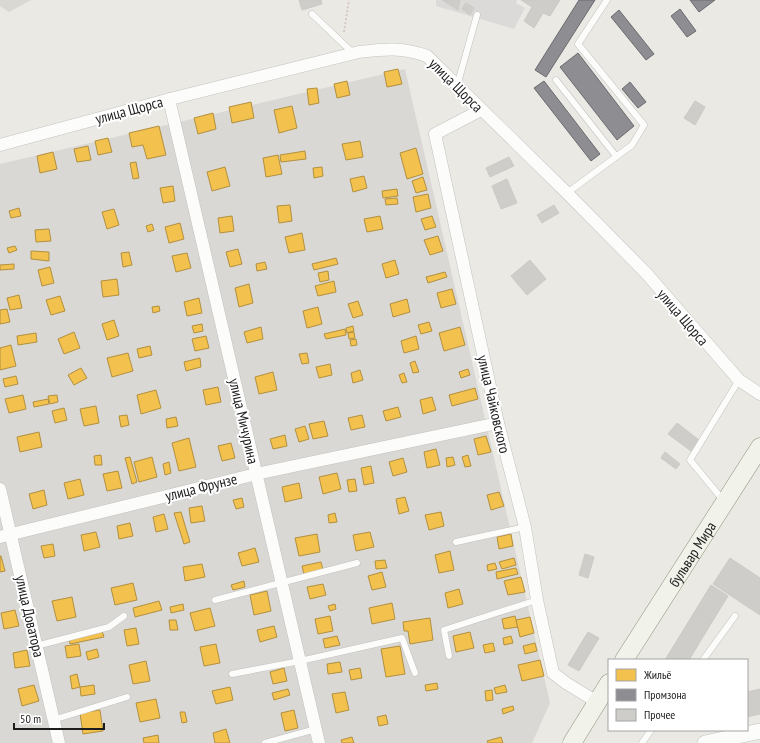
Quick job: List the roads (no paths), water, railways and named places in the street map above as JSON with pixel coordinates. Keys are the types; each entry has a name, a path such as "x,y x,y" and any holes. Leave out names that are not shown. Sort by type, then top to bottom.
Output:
{"main road":[{"name":"бульвар Мира","path":"625,659 760,447"},
{"path":"572,743 608,685"}],"street":[{"name":"улица Щорса","path":"0,145 168,99 353,53 387,48 410,50 427,56 567,193 646,273 739,380 760,394"},
{"name":"улица Мичурина","path":"168,99 319,743"},
{"name":"улица Чайковского","path":"481,110 435,134 498,423 525,527 537,600 553,673 597,702"},
{"name":"улица Фрунзе","path":"6,535 256,474 498,423"},
{"name":"улица Доватора","path":"0,489 6,535 36,646 58,743"},
{"path":"704,743 760,731"}],"lane":[{"path":"567,193 632,144 644,125 578,44 607,0"},
{"path":"312,14 353,53"},
{"path":"457,86 477,15"},
{"path":"556,80 616,156"},
{"path":"725,502 690,460 739,380"},
{"path":"456,542 525,527"},
{"path":"215,600 282,584 357,563"},
{"path":"449,656 444,630 537,600"},
{"path":"36,646 109,627 124,616"},
{"path":"703,659 735,616"},
{"path":"232,674 300,661 402,638 414,673"},
{"path":"53,720 127,697"},
{"path":"265,743 316,729"},
{"path":"642,743 650,731"}]}
